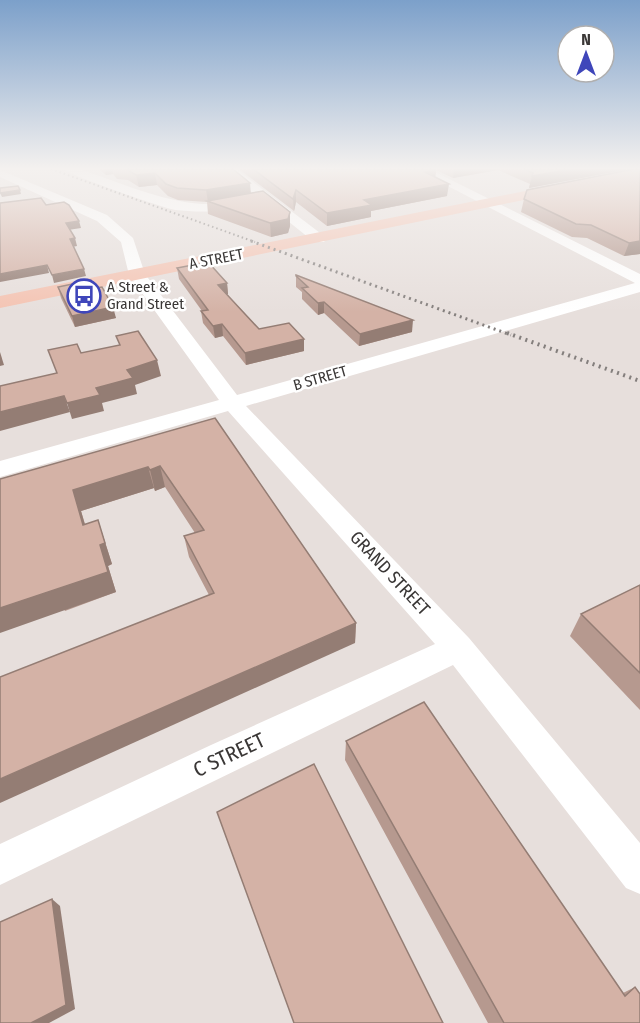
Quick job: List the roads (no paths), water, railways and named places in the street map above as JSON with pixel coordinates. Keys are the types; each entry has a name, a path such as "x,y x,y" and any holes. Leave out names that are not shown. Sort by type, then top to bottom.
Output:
{"main road":[{"name":"A STREET","path":"1,302 424,217"}],"street":[{"path":"99,217 128,241 137,275"},
{"path":"291,217 319,239"},
{"path":"516,217 640,280"},
{"name":"GRAND STREET","path":"137,275 233,404 458,648 640,874"},
{"name":"B STREET","path":"0,470 640,286"},
{"name":"C STREET","path":"0,865 224,756 458,648"}],"railway":[{"path":"184,217 255,242"},
{"path":"251,241 511,335"},
{"path":"507,333 640,381"}],"place":[{"name":"A Street & Grand Street","path":"84,296"}]}
